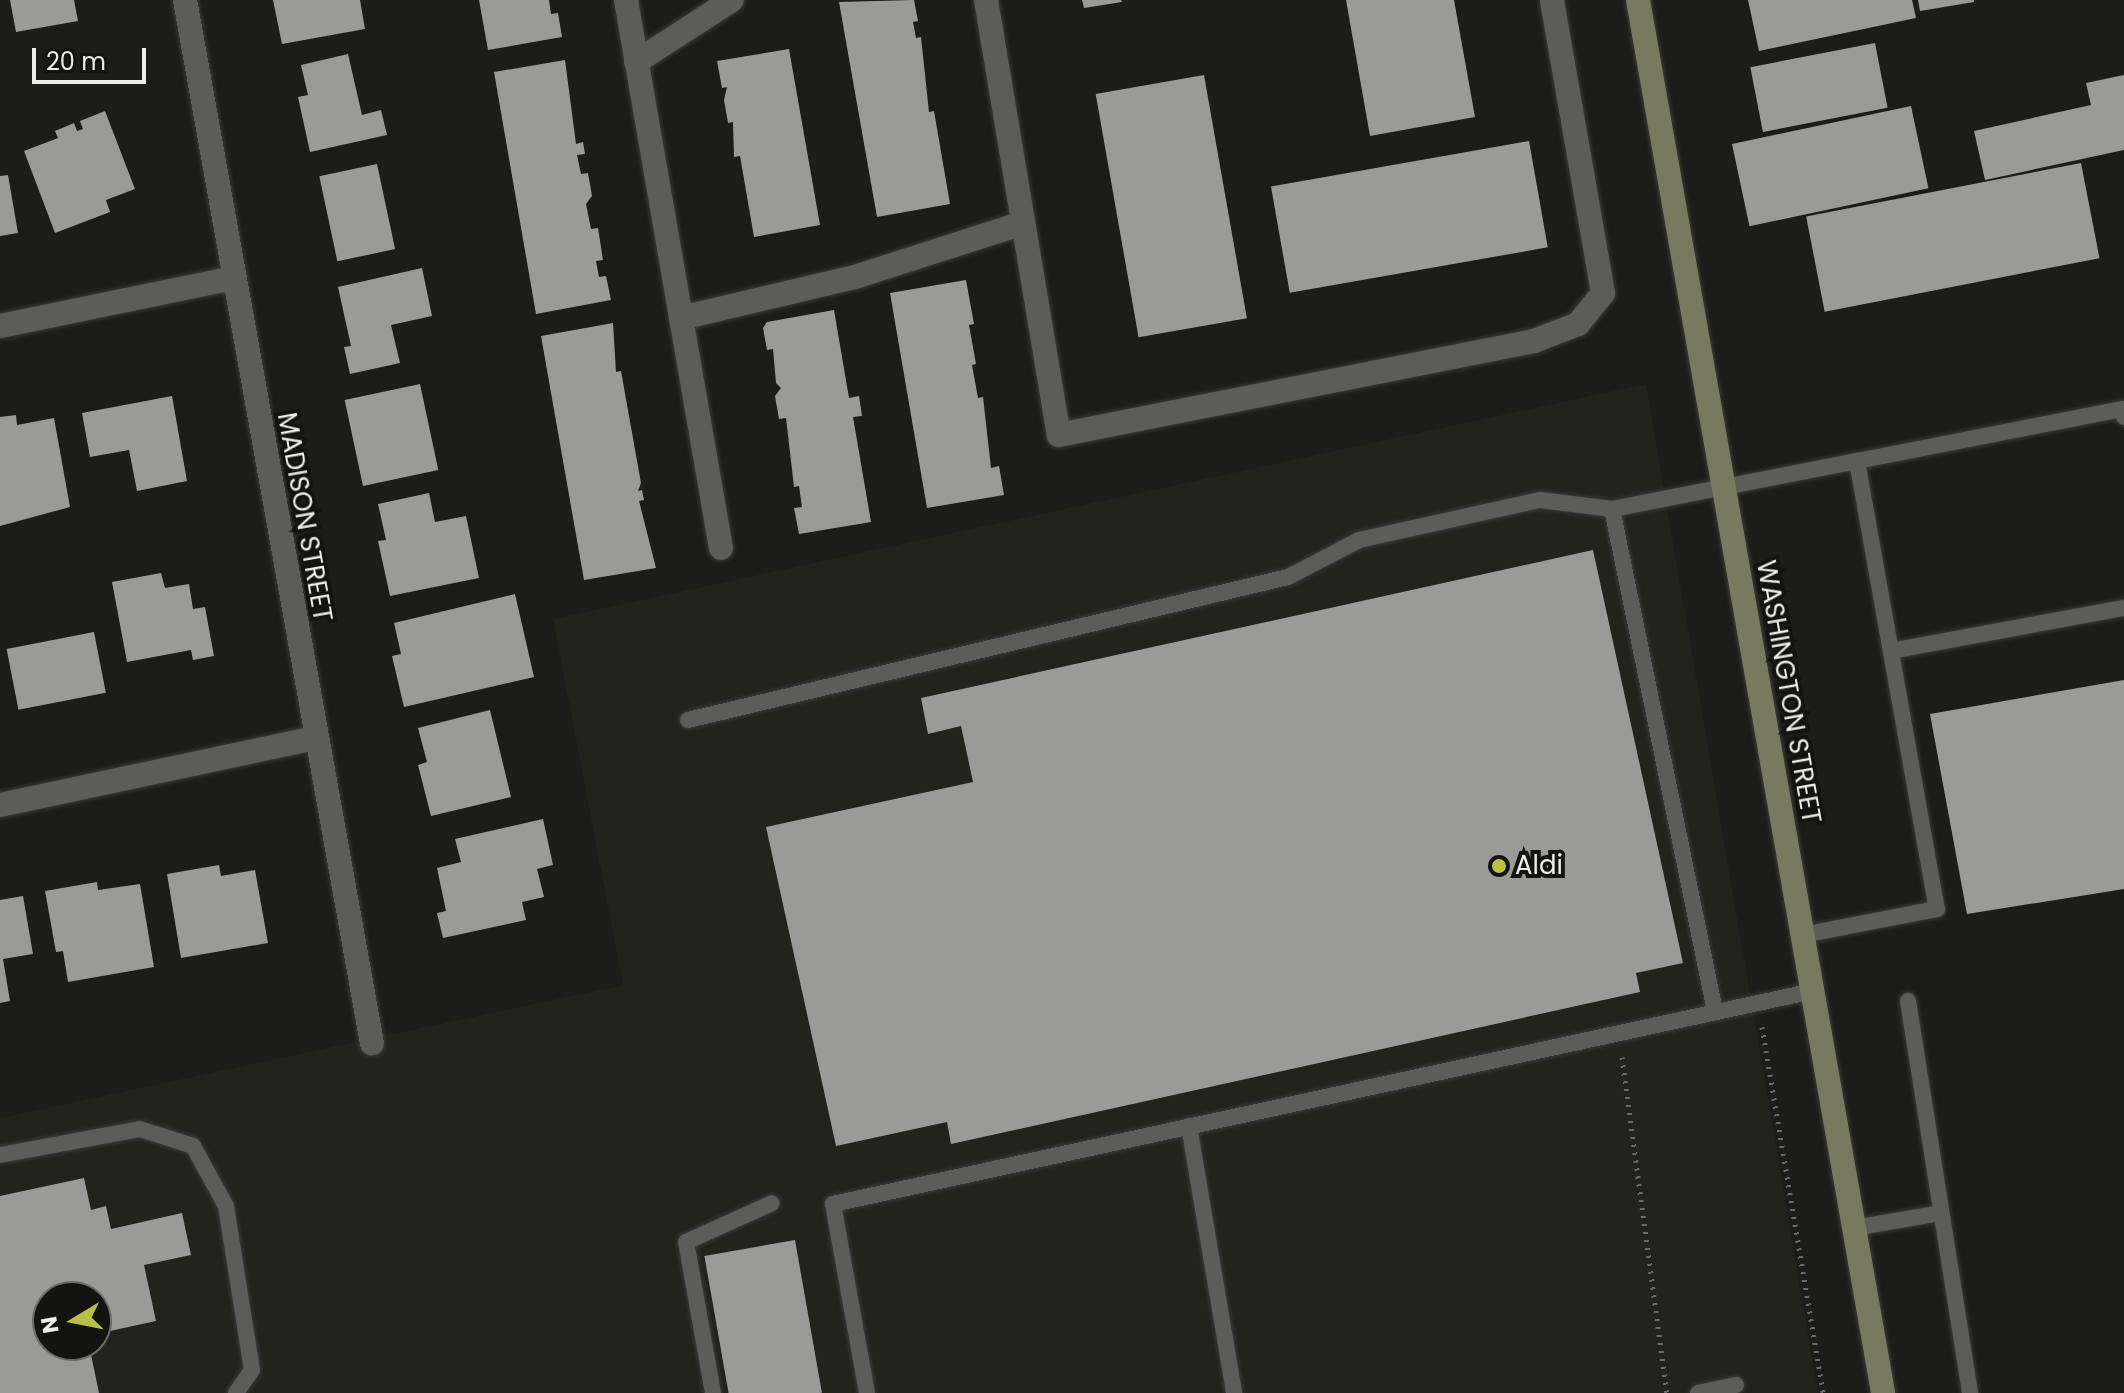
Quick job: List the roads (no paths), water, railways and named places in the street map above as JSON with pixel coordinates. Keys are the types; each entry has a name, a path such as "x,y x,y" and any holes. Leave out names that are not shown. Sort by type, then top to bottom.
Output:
{"street":[{"name":"MADISON STREET","path":"185,0 314,738 372,1043"},
{"path":"626,0 721,548"},
{"path":"636,62 732,0"},
{"path":"986,0 1059,435 1534,341 1578,324 1603,293 1552,0"},
{"name":"WASHINGTON STREET","path":"1638,0 1883,1393"},
{"path":"681,318 855,277 1023,223"},
{"path":"0,326 234,278"},
{"path":"0,805 314,738"}],"lane":[{"path":"688,720 1288,577 1359,540 1540,500 1612,509 1723,484 2123,409 2124,417"},
{"path":"1803,935 1937,909 1857,461"},
{"path":"1612,509 1715,1011"},
{"path":"1891,651 2124,608"},
{"path":"867,1393 833,1204 1813,991"},
{"path":"1908,1001 1970,1393"},
{"path":"1189,1126 1234,1393"},
{"path":"0,1155 140,1129 193,1146 226,1206 252,1370 236,1393"},
{"path":"713,1393 686,1242 772,1203"},
{"path":"1854,1228 1941,1213"},
{"path":"1698,1393 1736,1385"}],"place":[{"name":"Aldi","path":"1499,866"}]}
